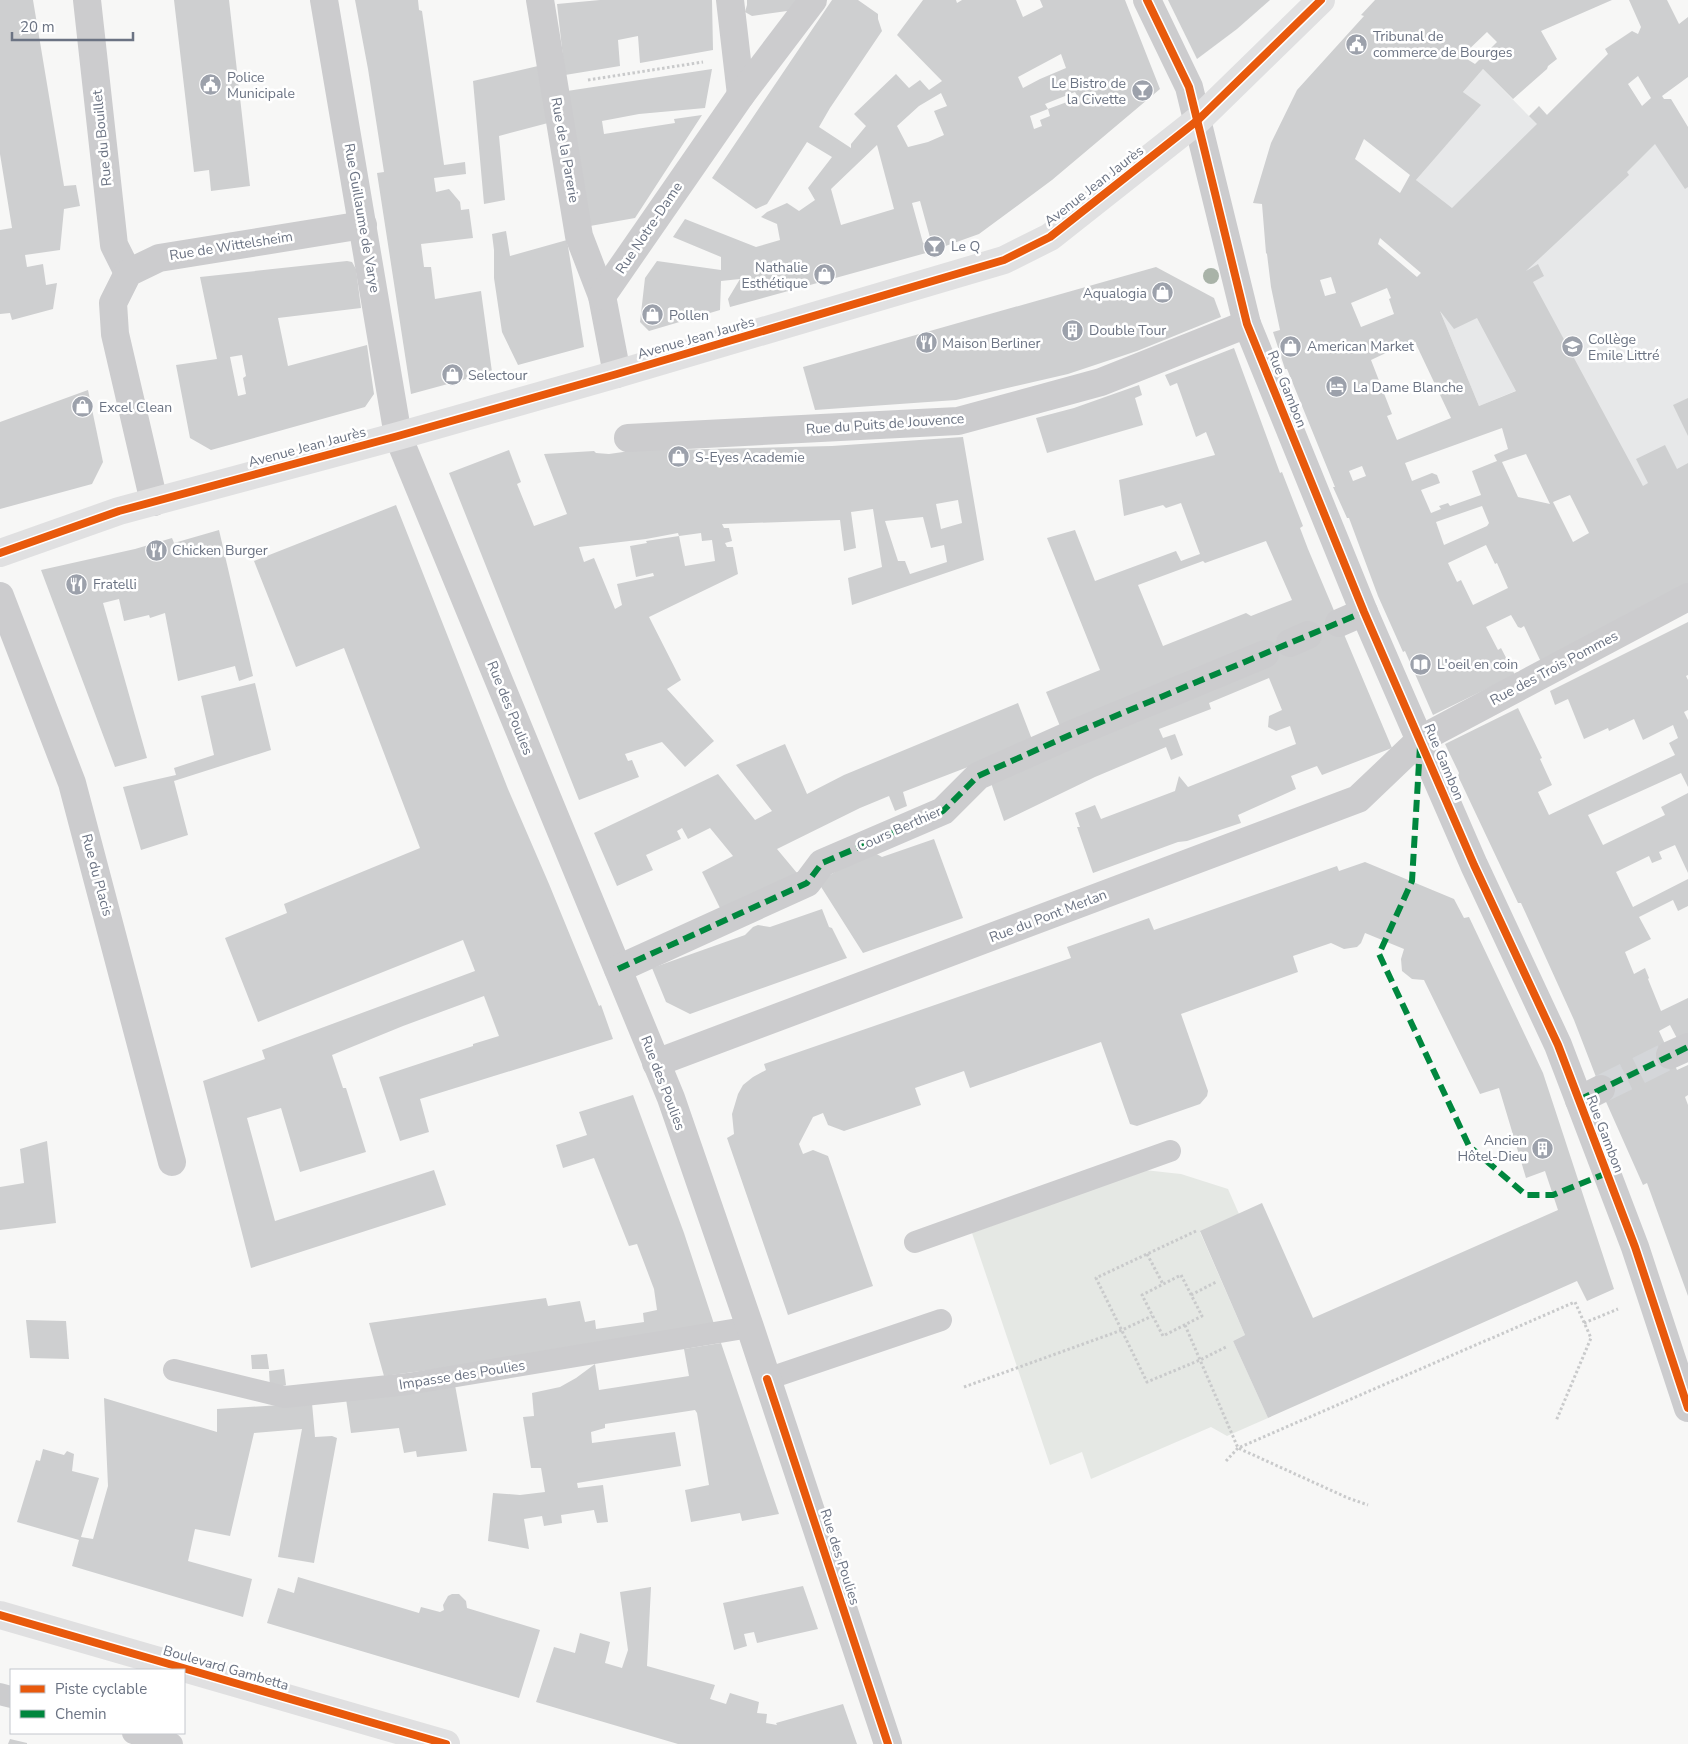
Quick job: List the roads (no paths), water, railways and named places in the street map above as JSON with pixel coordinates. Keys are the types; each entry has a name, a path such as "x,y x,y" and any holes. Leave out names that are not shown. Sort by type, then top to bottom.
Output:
{"street":[{"name":"Rue du Bouillet","path":"88,0 114,245 128,273"},
{"name":"Rue Guillaume de Varye","path":"324,0 364,225 398,436"},
{"name":"Rue de la Parerie","path":"540,0 579,236 602,296"},
{"path":"730,0 740,95"},
{"name":"Rue Notre-Dame","path":"602,296 740,95 813,0"},
{"name":"Rue Gambon","path":"1147,0 1189,87 1247,324 1364,612 1474,865 1558,1045 1590,1095 1635,1247 1688,1408"},
{"name":"Avenue Jean Jaurès","path":"0,553 119,511 398,436 618,374 1004,260 1050,237 1198,120 1321,0"},
{"name":"Rue de Wittelsheim","path":"128,273 160,258 364,225"},
{"path":"128,273 113,303 115,334 154,502"},
{"path":"602,296 618,374"},
{"name":"Rue du Puits de Jouvence","path":"628,438 958,421 1101,382 1247,324"},
{"name":"Rue des Poulies","path":"398,436 671,1098 750,1327 888,1744"},
{"name":"Rue du Placis","path":"0,596 72,783 172,1162"},
{"name":"Rue des Trois Pommes","path":"1420,740 1688,597"},
{"path":"1339,623 1364,612"},
{"name":"Cours Berthier","path":"618,970 807,883 822,863 942,811 978,776 1070,735 1265,654"},
{"name":"Rue du Pont Merlan","path":"656,1063 1358,799 1420,740"},
{"name":"Boulevard Gambetta","path":"0,1615 446,1744"}],"lane":[{"path":"915,1242 1170,1151"},
{"path":"767,1378 941,1320"},
{"name":"Impasse des Poulies","path":"174,1370 285,1397 408,1384 750,1327"},
{"path":"137,1734 172,1744"}],"tunnel":[{"path":"1601,1089 1670,1055"}],"place":[{"name":"Tribunal de commerce de Bourges","path":"1357,44"},
{"name":"Police Municipale","path":"211,85"},
{"name":"Le Bistro de la Civette","path":"1142,91"},
{"name":"Le Q","path":"935,246"},
{"name":"Nathalie Esthétique","path":"824,275"},
{"name":"Aqualogia","path":"1163,293"},
{"name":"Pollen","path":"653,315"},
{"name":"Double Tour","path":"1073,330"},
{"name":"Maison Berliner","path":"926,343"},
{"name":"American Market","path":"1291,346"},
{"name":"Collège Emile Littré","path":"1572,347"},
{"name":"Selectour","path":"452,375"},
{"name":"La Dame Blanche","path":"1337,387"},
{"name":"Excel Clean","path":"83,407"},
{"name":"S-Eyes Academie","path":"679,457"},
{"name":"Chicken Burger","path":"156,550"},
{"name":"Fratelli","path":"77,584"},
{"name":"L'oeil en coin","path":"1421,664"},
{"name":"Ancien Hôtel-Dieu","path":"1543,1148"}]}
